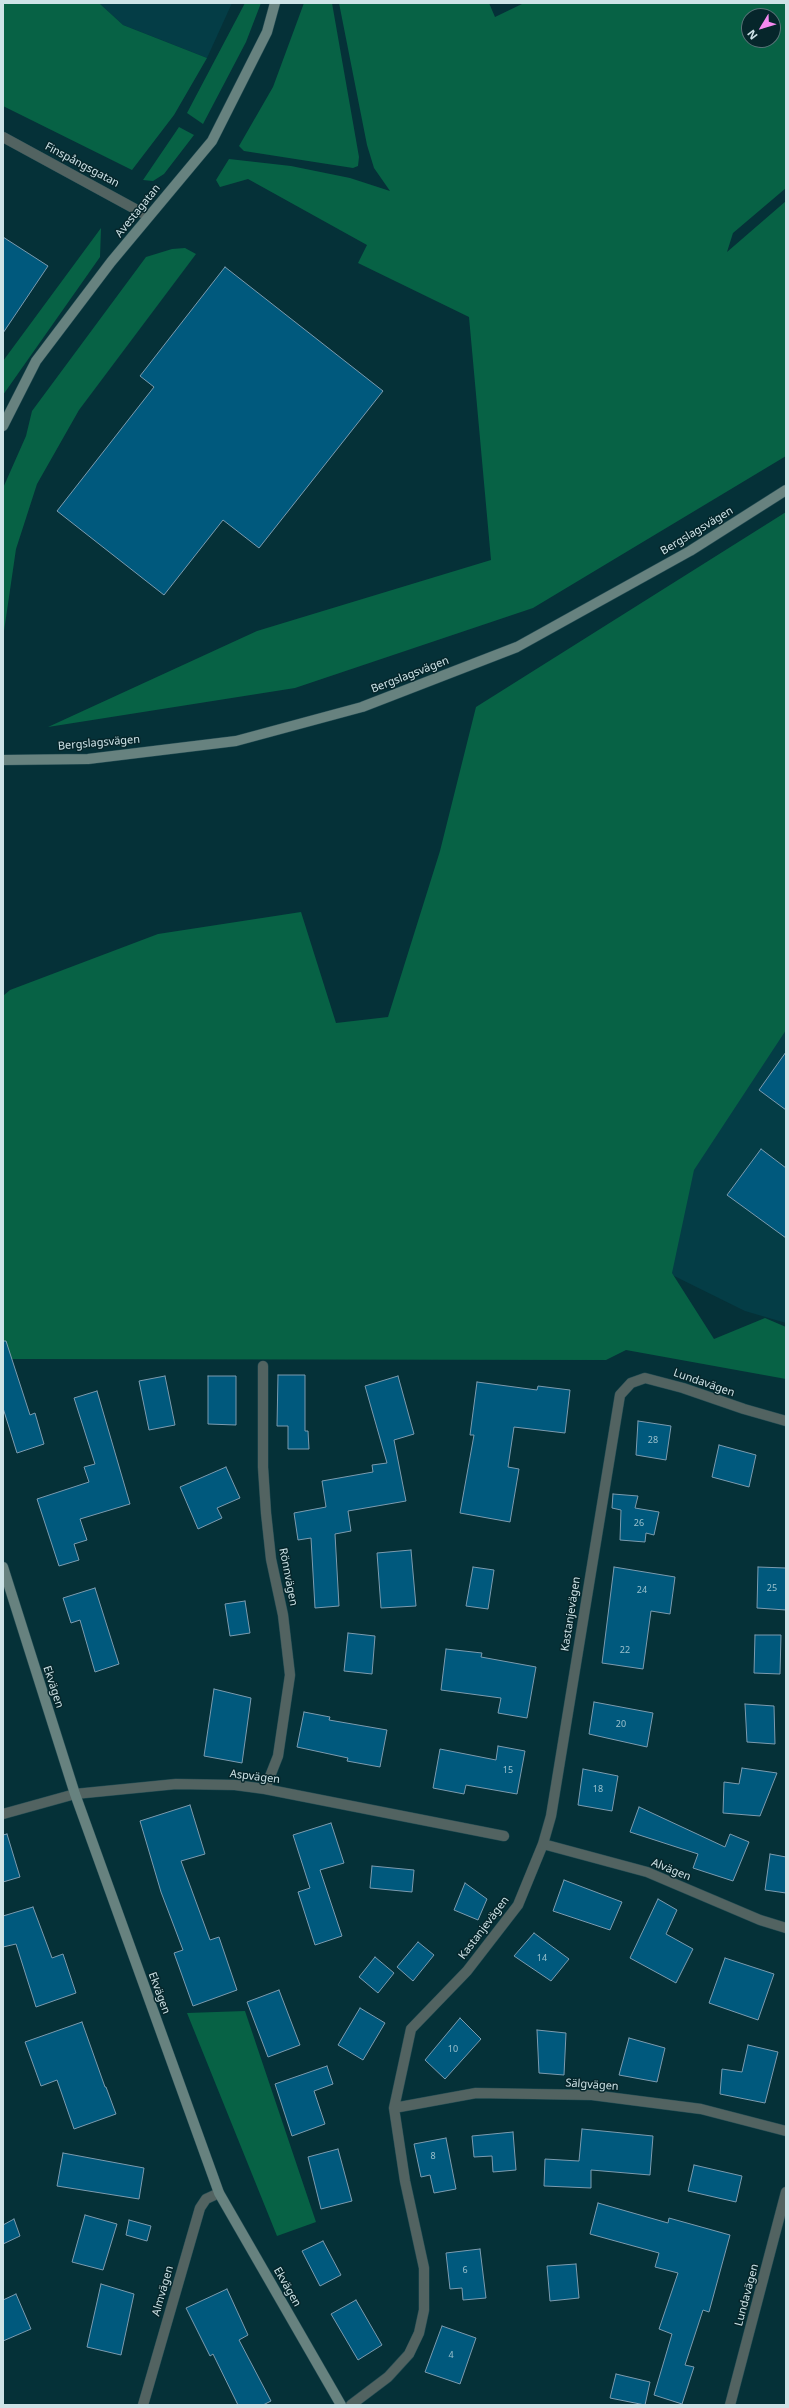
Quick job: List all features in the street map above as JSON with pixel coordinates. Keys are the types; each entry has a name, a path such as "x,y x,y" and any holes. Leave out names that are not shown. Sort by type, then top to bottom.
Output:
{"street":[{"name":"Avestagatan","path":"3,426 36,361 148,216 212,141 220,128 266,32 274,3"},
{"name":"Finspångsgatan","path":"3,137 148,216"},
{"name":"Bergslagsvägen","path":"3,760 88,759 236,741 362,707 517,646 690,551 786,490"},
{"name":"Rönnvägen","path":"263,1366 263,1467 266,1513 271,1559 283,1615 290,1675 278,1756 265,1789"},
{"name":"Lundavägen","path":"620,1395 630,1383 645,1378 683,1388 744,1409 786,1421"},
{"name":"Kastanjevägen","path":"351,2405 388,2377 409,2354 418,2333 424,2310 424,2268 405,2181 394,2108 411,2028 467,1971 518,1905 543,1844 551,1816 620,1395"},
{"name":"Ekvägen","path":"3,1567 75,1794 219,2193 341,2405"},
{"name":"Aspvägen","path":"3,1814 75,1794 176,1784 235,1786 265,1789 504,1836"},
{"name":"Alvägen","path":"543,1844 647,1872 760,1920 786,1928"},
{"name":"Sälgvägen","path":"394,2108 476,2093 592,2095 701,2109 786,2131"},
{"name":"Lundavägen","path":"730,2405 786,2192"},
{"name":"Almvägen","path":"143,2405 200,2208 206,2200 219,2193"}],"shaded area":[{"path":"99,3 232,3 207,58 123,25"},
{"path":"786,1020 786,1323 745,1311 660,1269 688,1165"}],"green space":[{"path":"3,3 99,3 123,25 207,58 174,115 132,170 3,106"},
{"path":"245,3 261,3 246,42 203,124 187,113"},
{"path":"304,3 332,3 359,157 358,166 353,168 244,151 239,146 273,87"},
{"path":"339,3 489,3 495,17 524,3 786,3 786,188 733,233 727,252 786,201 786,456 533,608 295,688 48,727 257,631 491,560 469,317 358,263 367,245 248,179 220,187 216,180 229,159 291,166 350,178 390,191 374,168 367,145"},
{"path":"179,127 194,135 164,174 153,181 143,180"},
{"path":"101,228 100,257 3,395 3,361"},
{"path":"185,248 196,254 79,410 37,484 16,549 3,638 3,488 26,436 32,411 146,257 172,249"},
{"path":"786,512 786,1030 694,1170 672,1273 714,1339 765,1318 786,1327 786,1379 626,1350 606,1360 3,1359 3,996 10,990 158,934 301,912 336,1023 388,1017 440,851 476,707"},
{"path":"245,2011 316,2222 277,2236 187,2013"}],"building":[{"path":"3,237 48,266 3,333"},
{"path":"225,267 383,391 259,548 223,520 164,595 57,511 154,387 140,376"},
{"path":"786,1052 786,1110 759,1090"},
{"path":"761,1149 786,1168 786,1238 727,1195"},
{"path":"3,1341 6,1341 30,1415 35,1413 44,1444 17,1453 3,1408"},
{"path":"278,1375 305,1375 305,1431 308,1431 309,1449 288,1449 288,1426 277,1426"},
{"path":"165,1376 175,1425 149,1430 139,1381"},
{"path":"208,1376 236,1376 236,1425 208,1424"},
{"path":"398,1376 414,1434 394,1440 406,1501 348,1511 351,1531 335,1534 339,1606 315,1608 311,1538 298,1540 294,1513 326,1507 322,1481 373,1472 372,1465 387,1463 365,1386"},
{"path":"477,1382 537,1390 538,1386 570,1390 565,1433 514,1427 508,1467 519,1469 510,1522 460,1513 474,1435 470,1435"},
{"path":"97,1391 130,1504 80,1519 87,1540 74,1544 79,1560 59,1566 37,1499 89,1482 84,1467 95,1464 74,1398"},
{"path":"638,1421 671,1426 666,1460 636,1455"},
{"path":"719,1445 756,1455 749,1487 712,1477"},
{"path":"226,1467 240,1498 217,1508 222,1518 198,1529 180,1487"},
{"path":"613,1494 638,1496 635,1508 659,1512 654,1535 646,1533 645,1542 620,1540 621,1510 612,1508"},
{"path":"411,1550 416,1606 381,1608 377,1553"},
{"path":"473,1567 494,1570 488,1609 466,1606"},
{"path":"614,1567 675,1577 670,1614 651,1611 643,1669 602,1663"},
{"path":"758,1567 786,1568 786,1610 757,1608"},
{"path":"95,1588 119,1664 95,1672 80,1620 71,1623 63,1598"},
{"path":"245,1601 250,1633 230,1636 225,1604"},
{"path":"348,1633 375,1636 372,1674 344,1671"},
{"path":"755,1635 781,1635 780,1674 754,1673"},
{"path":"446,1649 482,1653 481,1657 536,1667 527,1718 498,1713 501,1698 441,1690"},
{"path":"214,1689 251,1698 242,1763 204,1756"},
{"path":"594,1702 653,1713 647,1747 589,1734"},
{"path":"745,1704 774,1706 775,1744 747,1742"},
{"path":"304,1712 330,1717 329,1720 387,1730 380,1767 347,1761 348,1758 297,1747"},
{"path":"498,1746 525,1751 517,1794 466,1785 464,1794 433,1788 440,1749 496,1760"},
{"path":"742,1768 777,1773 760,1816 723,1813 724,1782 739,1784"},
{"path":"583,1769 618,1776 612,1811 578,1805"},
{"path":"190,1805 205,1854 181,1861 210,1940 219,1937 237,1990 193,2006 174,1953 183,1950 161,1892 140,1821"},
{"path":"639,1807 725,1847 730,1834 749,1842 733,1881 693,1868 698,1854 630,1832"},
{"path":"331,1823 344,1863 320,1870 342,1936 315,1945 298,1892 310,1888 293,1835"},
{"path":"7,1834 20,1877 3,1882 3,1835"},
{"path":"770,1854 786,1857 786,1893 765,1890"},
{"path":"372,1866 414,1870 412,1892 370,1888"},
{"path":"564,1880 622,1902 610,1930 553,1911"},
{"path":"465,1883 487,1899 478,1920 454,1910"},
{"path":"658,1899 677,1910 666,1934 693,1949 676,1983 630,1958"},
{"path":"33,1907 52,1958 63,1954 76,1993 36,2007 16,1944 3,1947 3,1916"},
{"path":"534,1933 569,1959 551,1981 514,1956"},
{"path":"418,1942 434,1955 413,1981 397,1967"},
{"path":"375,1957 394,1973 378,1993 359,1977"},
{"path":"725,1958 774,1974 758,2020 709,2003"},
{"path":"279,1990 300,2045 268,2057 247,2002"},
{"path":"360,2008 385,2023 363,2060 338,2045"},
{"path":"460,2018 481,2039 445,2079 425,2060"},
{"path":"82,2022 116,2114 74,2129 57,2080 41,2086 25,2042"},
{"path":"537,2030 566,2033 564,2075 539,2073"},
{"path":"629,2038 665,2048 657,2082 619,2075"},
{"path":"748,2045 778,2052 765,2103 720,2094 722,2069 742,2072"},
{"path":"327,2066 333,2084 314,2091 325,2124 292,2136 275,2084"},
{"path":"582,2129 653,2136 650,2175 591,2170 591,2188 544,2186 545,2159 579,2161"},
{"path":"513,2132 516,2170 493,2172 492,2156 474,2157 472,2136"},
{"path":"446,2138 456,2189 434,2193 430,2175 421,2177 414,2144"},
{"path":"338,2149 352,2201 321,2209 308,2157"},
{"path":"63,2153 144,2168 139,2199 57,2186"},
{"path":"694,2165 742,2176 736,2202 688,2191"},
{"path":"598,2203 668,2223 669,2218 730,2235 709,2312 703,2310 685,2365 694,2367 682,2404 654,2395 672,2334 659,2329 678,2273 655,2267 659,2253 590,2234"},
{"path":"85,2215 117,2224 103,2270 72,2262"},
{"path":"14,2219 20,2236 3,2244 3,2225"},
{"path":"129,2220 151,2226 147,2241 126,2235"},
{"path":"323,2241 341,2275 320,2286 302,2251"},
{"path":"480,2249 486,2298 463,2300 462,2288 450,2289 446,2253"},
{"path":"576,2264 579,2298 550,2301 547,2266"},
{"path":"101,2284 134,2294 121,2355 87,2347"},
{"path":"227,2289 248,2335 239,2340 271,2401 263,2405 238,2405 213,2354 210,2356 186,2308"},
{"path":"16,2294 31,2329 3,2341 3,2300"},
{"path":"356,2300 382,2345 358,2360 331,2314"},
{"path":"442,2326 476,2338 460,2384 425,2372"},
{"path":"616,2374 650,2382 645,2405 610,2398"}]}
